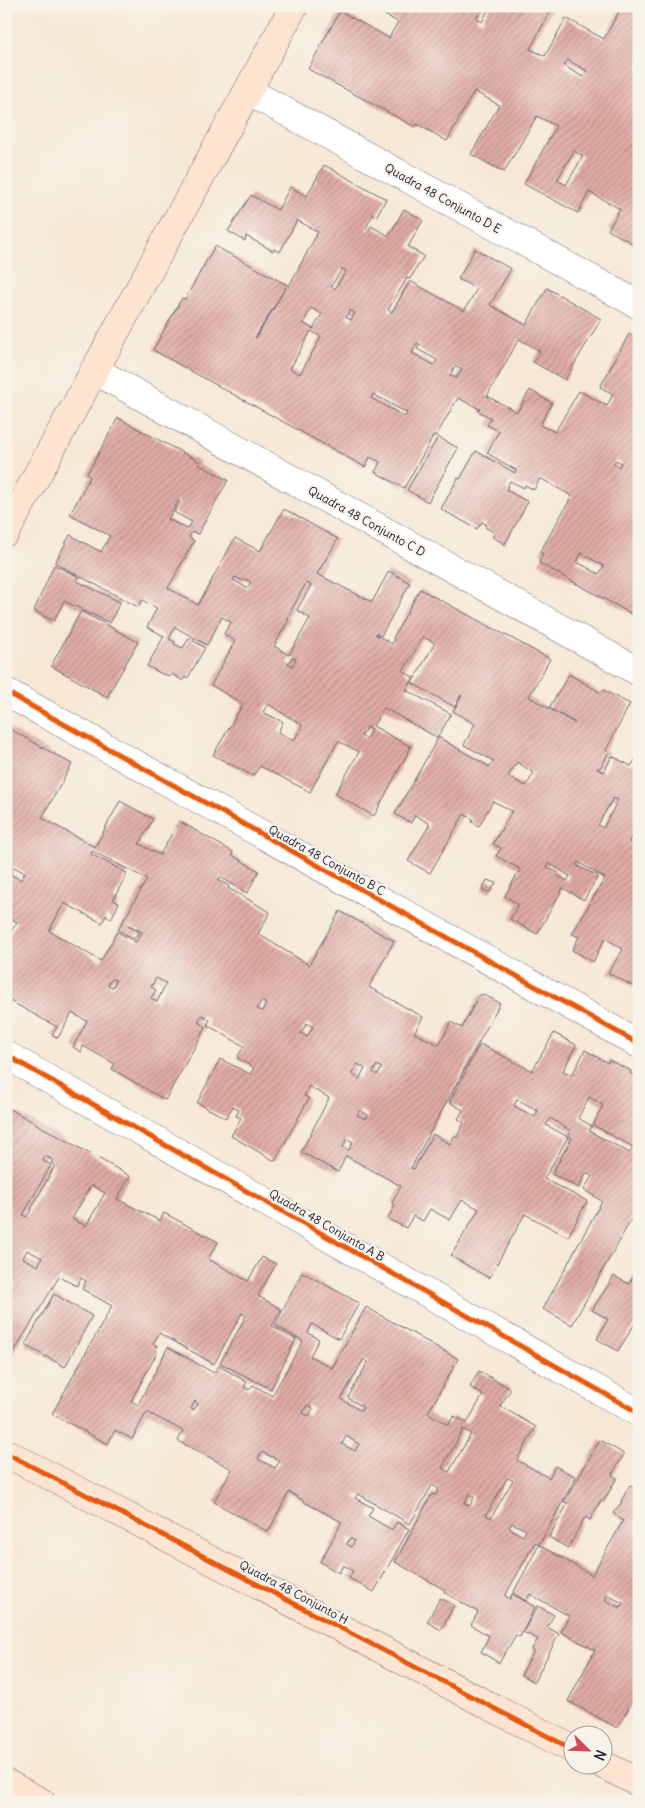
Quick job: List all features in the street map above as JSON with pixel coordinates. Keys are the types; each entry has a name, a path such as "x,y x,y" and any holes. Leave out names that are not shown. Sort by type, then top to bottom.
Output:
{"street":[{"path":"6,532 294,6"},
{"name":"Quadra 48 Conjunto D E","path":"248,91 639,305"},
{"name":"Quadra 48 Conjunto C D","path":"94,370 639,672"},
{"name":"Quadra 48 Conjunto B C","path":"6,692 639,1044"},
{"name":"Quadra 48 Conjunto A B","path":"6,1055 639,1413"},
{"name":"Quadra 48 Conjunto H","path":"6,1453 562,1744"},
{"path":"612,1769 639,1783"},
{"path":"6,1782 41,1802"}],"building":[{"path":"368,6 483,6 476,19 482,22 490,6 553,6 530,49 545,56 566,18 604,39 622,6 639,6 639,247 608,230 620,209 589,192 578,213 524,184 556,126 537,116 504,172 471,154 499,105 474,91 447,141 417,124 415,127 308,69 340,11 389,38 398,22","holes":["568,60 587,71 583,77 564,66","574,151 583,156 566,185 557,180"]},
{"path":"324,165 386,199 376,217 373,214 366,228 369,230 371,226 389,236 404,209 423,220 408,247 424,256 410,279 407,278 388,310 392,312 410,281 464,311 477,289 458,279 475,249 511,269 490,305 526,325 547,288 601,319 565,380 533,362 540,351 519,339 487,396 517,412 530,390 552,403 540,425 555,432 579,391 607,406 613,394 600,387 629,334 639,339 639,618 539,563 543,554 540,552 572,496 540,478 534,490 525,485 524,488 510,481 506,490 528,502 505,544 492,537 495,533 485,527 486,524 482,522 477,529 441,509 476,451 515,473 516,470 487,453 499,431 487,425 491,418 478,411 480,409 458,398 436,436 434,435 404,488 375,472 380,462 370,457 365,467 153,350 182,298 185,299 215,246 289,286 318,232 297,220 280,252 274,249 273,251 246,236 245,241 228,231 251,195 278,210 290,187 307,196","holes":["342,269 346,271 335,289 331,286","286,287 256,338 255,338","311,308 322,314 313,329 303,323","350,310 355,313 351,320 346,317","311,331 321,337 300,374 290,369","417,343 420,344 417,349 437,360 434,365 412,353","455,366 462,370 456,378 450,375","373,394 407,413 405,417 371,398","616,460 621,463 619,467 613,464","581,553 604,566 599,574 577,562"]},
{"path":"118,418 200,462 198,464 228,480 198,534 192,532 189,537 194,541 168,588 198,605 235,538 260,551 284,509 338,539 317,574 372,602 389,571 410,583 381,636 375,634 392,644 393,638 420,589 550,659 529,697 575,723 549,708 569,674 601,693 603,690 630,704 606,750 609,752 600,768 598,767 597,769 604,772 612,756 631,766 635,760 639,763 639,841 631,837 629,843 639,849 639,989 608,973 623,949 605,938 593,962 572,950 579,937 572,934 605,878 578,862 576,865 598,876 584,900 563,888 537,934 510,919 518,904 505,896 520,869 496,856 501,848 493,844 512,811 493,801 479,826 472,822 473,819 464,814 430,873 408,861 430,824 415,815 411,823 395,814 438,738 384,708 373,726 411,747 374,816 335,794 359,752 338,741 310,792 260,766 253,776 213,755 243,704 211,685 235,641 224,634 231,622 222,617 207,645 175,627 169,639 175,642 174,644 183,648 189,638 205,648 187,679 185,677 183,681 172,674 170,677 147,666 164,636 147,627 157,608 142,600 138,607 55,563 70,535 101,552 110,536 70,514 90,477 87,474","holes":["178,501 180,502 174,512 192,522 187,529 168,519","235,577 251,582 247,588 233,580","306,583 311,585 297,610 310,618 289,655 274,646 289,619 287,618","423,637 435,643 412,683 455,707 462,696 453,711 475,724 464,745 494,761 490,767 438,737 451,714 406,690 414,678 403,671","292,657 296,659 292,666 288,663","268,704 302,725 294,741 278,732 283,722 263,712","367,727 372,729 366,739 361,736","517,762 534,773 526,786 508,777","613,798 618,800 603,828 598,825","548,863 570,876 567,881 557,875 559,873 547,867"]},
{"path":"438,437 458,448 428,502 407,490"},
{"path":"54,565 79,577 77,581 120,602 110,623 64,601 54,621 34,611"},
{"path":"81,611 138,642 107,697 51,666"},
{"path":"6,727 72,764 42,818 95,847 120,801 153,819 139,844 160,855 179,821 233,852 232,855 259,871 247,893 220,877 218,880 229,886 228,888 270,912 258,934 309,965 340,911 394,941 369,987 423,1017 414,1033 439,1045 451,1022 462,1028 478,997 482,994 500,1003 411,1168 414,1169 433,1134 450,1144 454,1136 457,1137 464,1122 458,1119 463,1110 449,1102 480,1044 532,1071 554,1033 576,1045 563,1071 572,1075 585,1050 608,1063 609,1060 631,1071 630,1073 639,1078 639,1219 633,1216 572,1325 543,1309 602,1201 584,1190 592,1176 586,1173 579,1188 552,1174 572,1138 568,1135 571,1131 550,1118 546,1125 568,1137 544,1179 587,1201 568,1237 525,1214 489,1278 451,1256 479,1209 462,1200 450,1220 430,1209 423,1221 413,1216 406,1228 388,1219 395,1205 392,1203 401,1186 346,1156 338,1172 301,1152 329,1098 309,1086 304,1096 309,1098 275,1161 231,1136 241,1118 236,1116 239,1110 233,1106 226,1118 197,1103 220,1059 250,1074 254,1068 237,1058 244,1046 207,1025 210,1020 202,1015 198,1022 206,1027 165,1100 112,1069 115,1064 83,1046 81,1052 73,1047 87,1021 72,1013 58,1038 52,1035 57,1027 10,1001 6,1008 6,940 17,922 6,916","holes":["92,851 147,879 118,930 134,939 139,932 129,925 142,932 136,942 117,932 101,961 49,931 64,903 102,923 106,915 111,919 119,903 113,900 127,873 91,854","14,867 25,873 21,880 10,874","156,978 166,983 157,1002 151,998 156,990 151,987","112,979 116,980 113,987 108,985","261,1001 266,1004 262,1011 257,1009","307,1023 313,1027 307,1037 301,1033","357,1064 365,1068 359,1079 352,1074","377,1065 382,1068 377,1075 373,1072","589,1097 603,1105 593,1125 633,1147 630,1153 589,1131 592,1126 578,1118","517,1099 538,1111 535,1117 514,1106","360,1110 368,1115 366,1119 357,1115","347,1139 353,1142 349,1150 343,1147"]},
{"path":"487,880 496,883 490,892 482,890"},
{"path":"6,1107 130,1176 117,1199 160,1221 164,1213 218,1242 208,1259 248,1281 262,1257 276,1264 258,1296 281,1309 272,1326 296,1339 271,1389 220,1363 246,1316 242,1313 214,1364 159,1333 153,1344 158,1346 155,1350 157,1353 131,1401 138,1405 168,1347 214,1373 219,1366 247,1382 244,1387 249,1390 253,1385 272,1396 303,1341 275,1325 302,1272 359,1303 339,1339 312,1324 308,1333 319,1339 310,1356 332,1368 366,1307 458,1359 428,1413 448,1425 454,1416 467,1423 483,1395 470,1387 479,1371 511,1389 500,1406 536,1427 517,1460 549,1478 555,1466 576,1477 539,1545 535,1542 505,1596 510,1599 512,1594 535,1607 520,1637 516,1635 499,1663 481,1652 489,1636 471,1625 478,1612 444,1592 445,1590 395,1562 432,1494 435,1495 439,1489 432,1485 410,1524 358,1494 355,1498 373,1508 368,1516 392,1530 397,1522 409,1529 374,1592 349,1578 353,1571 343,1565 339,1573 320,1562 342,1522 289,1492 268,1532 214,1502 232,1469 178,1441 183,1431 147,1412 132,1439 115,1430 108,1444 52,1414 112,1306 82,1289 86,1281 81,1278 77,1286 59,1277 9,1360 6,1358","holes":["45,1156 53,1160 51,1163 55,1165 27,1217 23,1215 51,1165 43,1161","91,1185 105,1193 86,1226 72,1219","27,1250 42,1258 38,1266 23,1258","364,1359 368,1362 348,1398 363,1407 361,1411 341,1399","195,1401 198,1404 194,1410 191,1409","307,1405 313,1408 309,1416 303,1413","463,1429 471,1434 449,1472 442,1468","346,1436 359,1444 355,1451 342,1444","262,1452 280,1461 275,1468 258,1459","507,1478 513,1480 491,1518 486,1515","469,1494 474,1497 470,1506 464,1503","512,1523 526,1530 523,1536 509,1528","350,1538 355,1541 351,1547 347,1544"]},
{"path":"639,1267 639,1317 618,1351 597,1339 608,1319 592,1310 614,1276 629,1284"},
{"path":"54,1294 92,1316 65,1367 25,1345"},
{"path":"600,1440 624,1454 612,1475 617,1478 603,1502 601,1500 590,1520 585,1517 568,1548 549,1537 568,1503 564,1502"},
{"path":"630,1485 639,1491 639,1690 617,1728 568,1701 595,1650 561,1632 569,1616 530,1594 526,1601 513,1593 539,1545 592,1575 623,1521 613,1513","holes":["607,1595 623,1603 620,1608 605,1600"]},
{"path":"440,1598 454,1605 441,1630 427,1622"},
{"path":"538,1606 554,1615 547,1627 559,1634 534,1682 521,1675 534,1651 532,1649 538,1639 523,1632"}],"cycle path":[{"path":"6,692 639,1044"},
{"path":"6,1055 639,1413"},
{"path":"6,1453 562,1744"}]}
